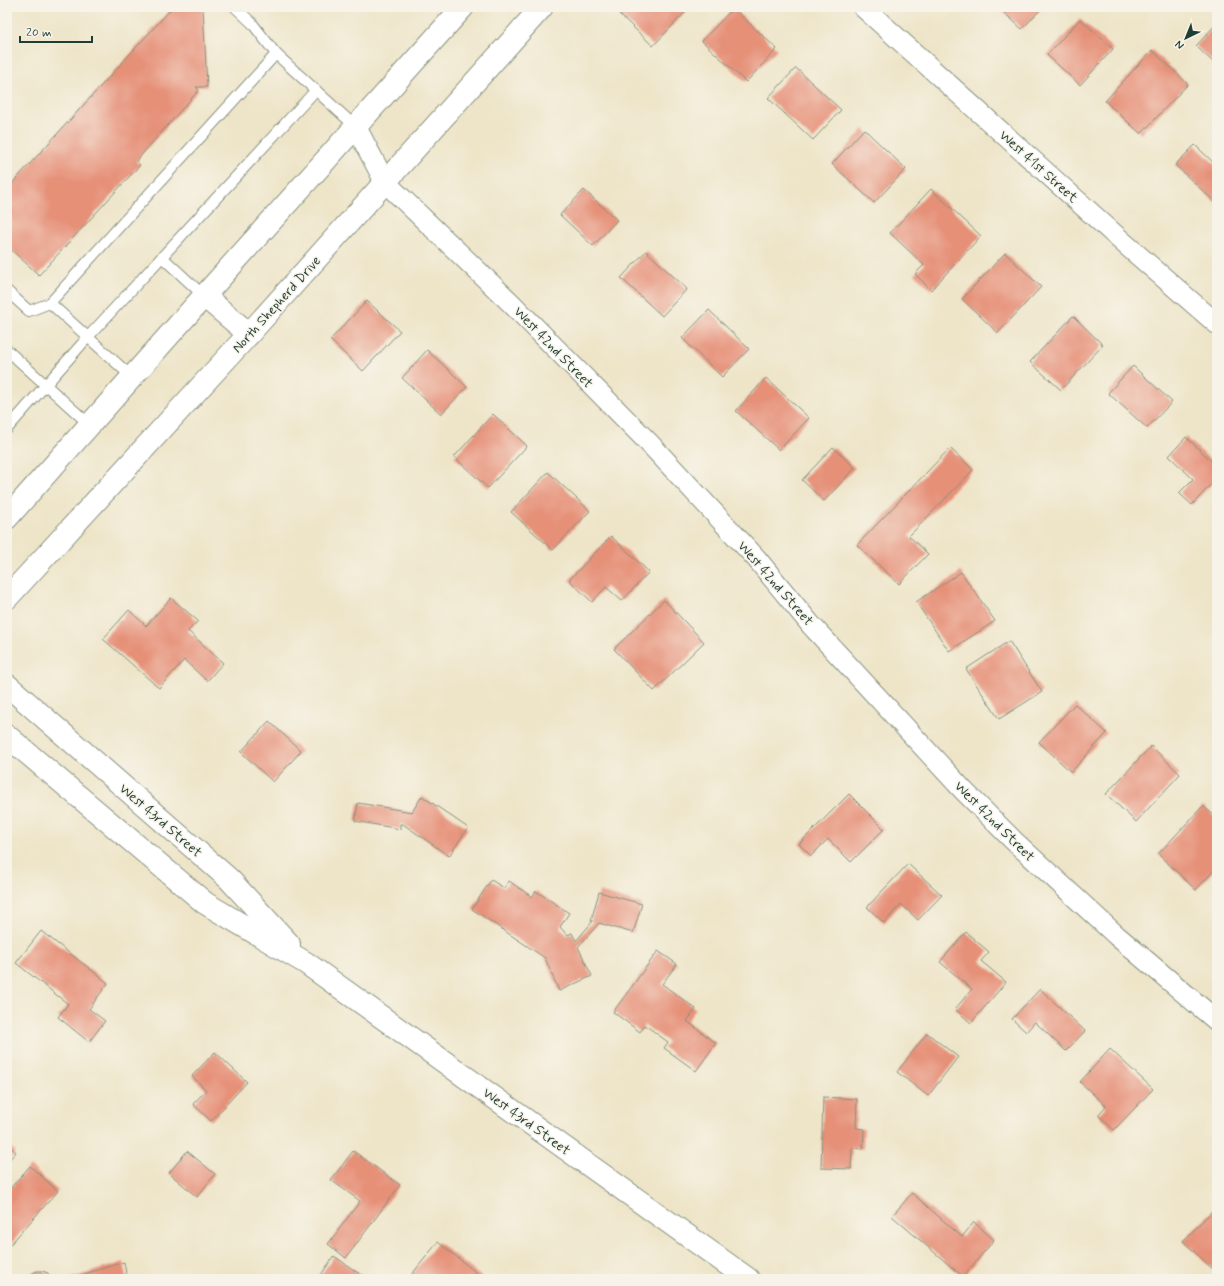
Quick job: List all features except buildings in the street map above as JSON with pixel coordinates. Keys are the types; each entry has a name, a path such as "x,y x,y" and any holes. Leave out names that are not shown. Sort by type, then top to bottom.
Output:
{"main road":[{"path":"7,518 463,7"},
{"name":"North Shepherd Drive","path":"7,598 249,334 542,7"},
{"path":"204,296 249,334"},
{"name":"West 43rd Street","path":"7,685 229,879 306,963"},
{"name":"West 43rd Street","path":"7,736 205,903 306,963 748,1279"}],"street":[{"name":"West 41st Street","path":"863,7 1124,243 1217,324"},
{"name":"West 42nd Street","path":"356,127 385,182 511,303 650,445 756,558 816,631 963,790 1014,841 1117,936 1217,1021"}],"lane":[{"path":"235,7 252,22 276,54 356,127"},
{"path":"7,291 29,311 50,303 276,54"},
{"path":"7,429 88,337 316,90"},
{"path":"162,257 204,296"},
{"path":"50,303 132,377"},
{"path":"7,351 90,425"}]}
